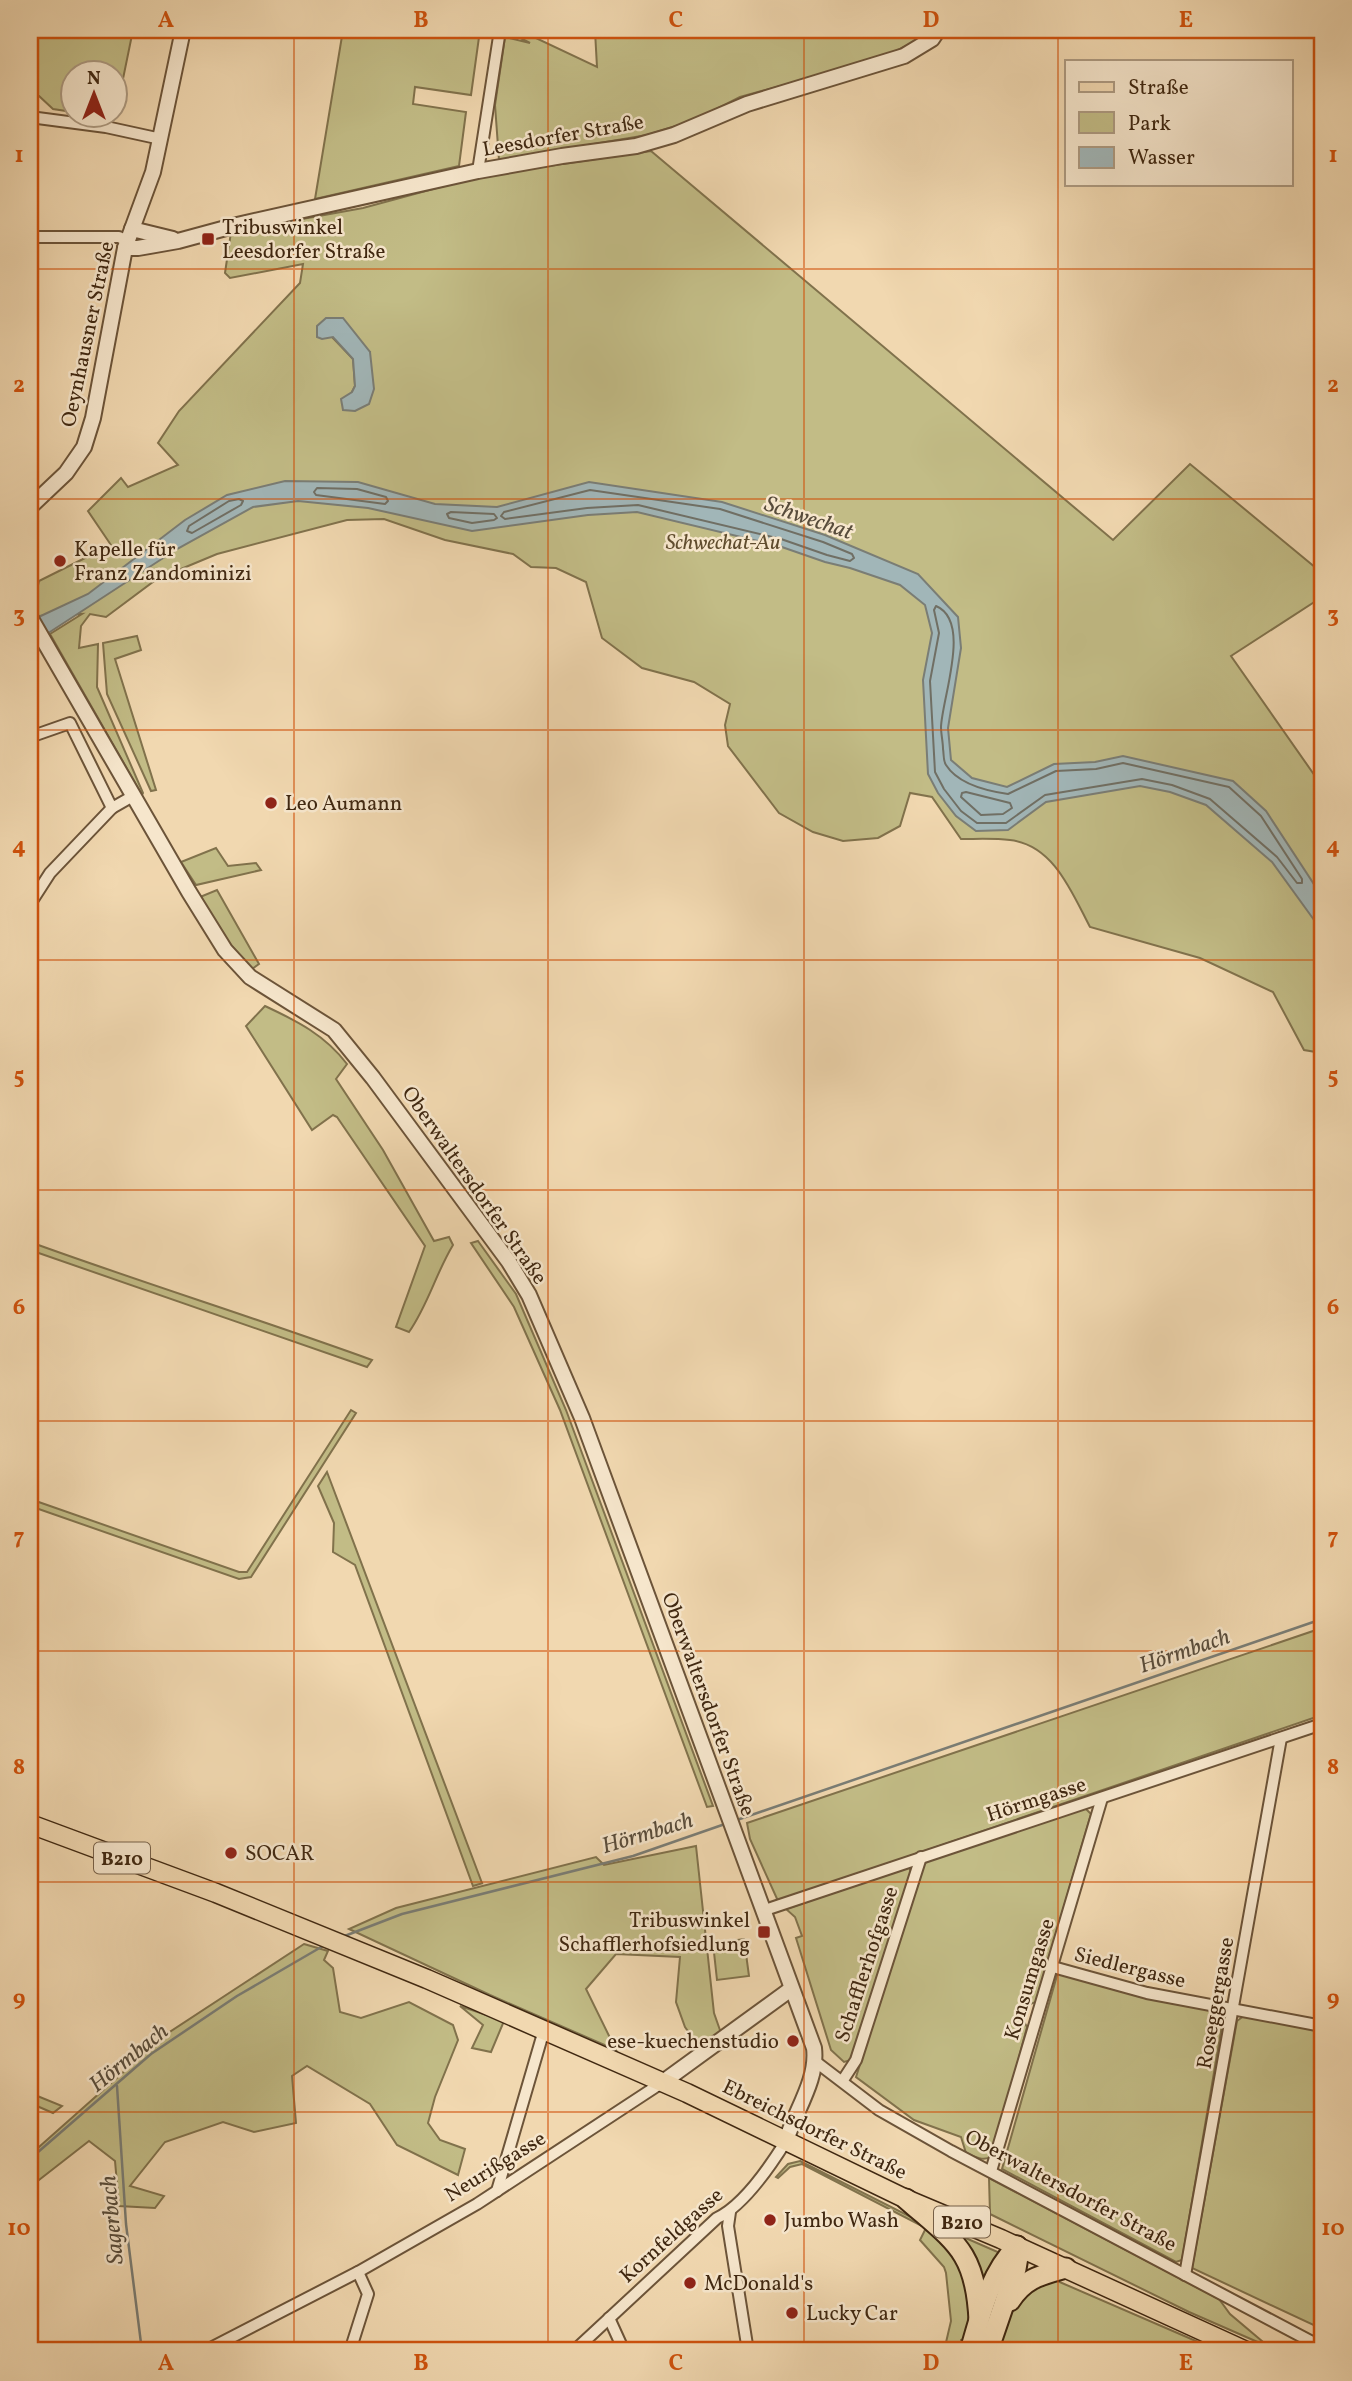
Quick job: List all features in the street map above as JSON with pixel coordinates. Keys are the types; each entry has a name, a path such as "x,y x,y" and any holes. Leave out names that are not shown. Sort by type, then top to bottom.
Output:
{"highway":[{"path":"906,2199 960,2248 971,2269 987,2324"},
{"path":"988,2351 990,2287 1005,2258 1017,2246"},
{"path":"970,2351 987,2324 1021,2285 1037,2276 1066,2268"}],"main road":[{"name":"B210","path":"30,1824 350,1946 544,2030"},
{"name":"Ebreichsdorfer Straße","path":"544,2030 663,2082 906,2199 1066,2268"},
{"name":"B210","path":"1066,2268 1246,2351"}],"street":[{"name":"Oeynhausner Straße","path":"30,507 66,473 84,447 93,418 128,239 153,172 162,139 183,30"},
{"path":"478,171 499,30"},
{"name":"Leesdorfer Straße","path":"128,239 138,248 178,241 237,225 478,171 636,146 674,135 747,104 904,56 932,39 938,30"},
{"path":"30,117 106,127 162,139"},
{"path":"30,237 128,239"},
{"name":"Oberwaltersdorfer Straße","path":"30,617 225,950 250,977 334,1030 503,1253 530,1295 582,1419 814,2048 816,2062 879,2110 1318,2343"},
{"path":"30,737 71,723 112,808"},
{"path":"30,904 50,873 112,808 133,796"},
{"name":"Hörmgasse","path":"762,1911 1322,1724"},
{"name":"Roseggergasse","path":"1185,2274 1281,1738"},
{"name":"Konsumgasse","path":"991,2171 1102,1798"},
{"name":"Schafflerhofgasse","path":"842,2080 856,2060 921,1857"},
{"name":"Siedlergasse","path":"1053,1966 1147,1993 1322,2026"},
{"name":"Neurißgasse","path":"205,2351 358,2272 497,2191 663,2082 791,1989"},
{"path":"497,2191 544,2030"},
{"path":"786,2141 816,2062"},
{"name":"Kornfeldgasse","path":"574,2351 717,2218 730,2212 770,2167 786,2141"},
{"path":"730,2212 728,2226 748,2351"},
{"path":"350,2351 368,2294 358,2272"},
{"path":"609,2318 624,2351"}],"green space":[{"path":"30,30 133,30 127,60 60,60 60,110 53,109 39,96 30,94"},
{"path":"343,30 480,30 471,95 415,87 413,104 466,112 459,166 315,199"},
{"path":"505,30 519,30 597,67 595,31 598,30 929,30 922,38 882,58 740,97 695,120 647,135 499,160 495,105 505,37 530,43"},
{"name":"Schwechat-Au","path":"651,151 1113,540 1190,464 1322,573 1322,597 1231,656 1322,786 1322,1053 1304,1050 1273,992 1200,958 1090,927 1060,873 1039,851 1010,840 961,839 932,797 910,793 900,826 878,838 843,841 813,832 779,813 728,746 725,725 730,704 694,682 642,668 602,638 586,582 556,568 531,567 513,554 445,540 384,519 347,520 217,554 157,579 106,617 90,614 81,626 79,648 98,644 97,687 142,795 50,634 82,614 38,616 33,607 39,581 111,545 88,511 121,478 128,487 178,465 158,443 179,411 300,283 303,264 230,278 225,273 231,232 363,208 481,176","holes":["332,337 370,352 355,411 352,392 355,386 353,359"]},
{"path":"137,636 141,650 115,659 156,790 151,791 107,694 103,643"},
{"path":"216,848 228,866 256,863 261,870 196,885 181,862"},
{"path":"217,890 259,964 252,969 230,944 200,897"},
{"path":"265,1006 320,1037 347,1064 336,1079 383,1150 434,1241 449,1237 453,1245 409,1332 396,1327 425,1246 337,1117 333,1115 312,1130 246,1026"},
{"path":"478,1241 516,1294 566,1410 713,1806 707,1807 560,1410 514,1307 471,1243"},
{"path":"30,1242 372,1360 367,1367 30,1250"},
{"path":"351,1410 356,1413 251,1577 239,1579 30,1506 30,1499 239,1572 247,1572"},
{"path":"327,1472 483,1883 473,1886 355,1565 333,1552 334,1523 318,1486"},
{"path":"1322,1628 1322,1715 778,1901 750,1839 747,1823"},
{"path":"1085,1808 1091,1814 1036,2002 1027,2005 1023,2020 1027,2027 993,2156 986,2159 976,2157 966,2153 961,2137 914,2120 856,2077 925,1862"},
{"path":"696,1846 714,2013 721,2033 700,2048 685,2027 676,2002 680,1957 616,1954 586,1989 616,2050 349,1929 396,1908 596,1857 604,1865"},
{"path":"909,1867 912,1874 851,2060 844,2062 831,2050 796,1938 802,1936 795,1917 786,1909"},
{"path":"744,1939 749,1976 717,1980 713,1943"},
{"path":"304,1944 328,1951 324,1960 333,1968 340,2012 361,2018 409,2002 453,2025 458,2040 435,2097 428,2123 440,2140 465,2149 458,2175 397,2145 370,2104 307,2066 292,2076 296,2123 254,2132 223,2122 165,2142 130,2186 164,2196 155,2208 119,2206 115,2161 89,2141 30,2187 30,2155 165,2035"},
{"path":"1058,1972 1219,2010 1224,2014 1182,2260 1176,2262 1002,2169"},
{"path":"460,2006 504,2021 491,2052 472,2048 483,2025"},
{"path":"1245,2015 1322,2029 1322,2329 1192,2268 1237,2021"},
{"path":"30,2093 62,2106 53,2113 30,2103"},
{"path":"800,2161 919,2221 957,2253 972,2297 967,2338 961,2340 961,2351 944,2351 951,2321 946,2273 944,2267 920,2240 926,2228 802,2164 790,2167 776,2177 788,2164"},
{"path":"989,2178 1219,2299 1230,2314 1269,2347 1189,2312 990,2214"},
{"path":"961,2238 1000,2253 983,2291"},
{"path":"1055,2280 1219,2351 997,2351 1007,2319 1020,2293"}],"water":[{"path":"326,318 343,318 370,352 374,389 369,404 355,411 343,410 341,399 352,392 355,386 353,359 333,337 317,337 317,326"},
{"path":"285,481 358,482 435,504 497,507 589,482 722,502 825,535 918,574 958,617 961,648 948,728 951,760 972,778 1007,787 1054,764 1095,762 1123,756 1233,781 1266,811 1319,892 1322,931 1272,862 1206,805 1170,792 1140,786 1046,802 1008,830 976,831 956,816 938,793 928,774 923,680 932,633 925,605 900,585 850,568 779,546 637,512 588,515 472,531 368,508 298,501 253,507 177,549 30,645 30,621 88,594 185,520 227,495"}],"waterway":[{"name":"Hörmbach","path":"734,1821 1322,1619"},
{"name":"Hörmbach","path":"342,1937 402,1914 633,1856 725,1824"},
{"name":"Hörmbach","path":"30,2159 151,2054 237,1996 323,1946"},
{"name":"Sagerbach","path":"117,2086 126,2224 142,2351"}],"place":[{"name":"Tribuswinkel Leesdorfer Straße","path":"208,239"},
{"name":"Kapelle für Franz Zandominizi","path":"60,561"},
{"name":"Leo Aumann","path":"271,803"},
{"name":"SOCAR","path":"231,1853"},
{"name":"Tribuswinkel Schafflerhofsiedlung","path":"764,1932"},
{"name":"ese-kuechenstudio","path":"793,2041"},
{"name":"Jumbo Wash","path":"770,2220"},
{"name":"McDonald's","path":"690,2283"},
{"name":"Lucky Car","path":"792,2313"}],"water label":[{"name":"Schwechat","path":"809,517"}]}
